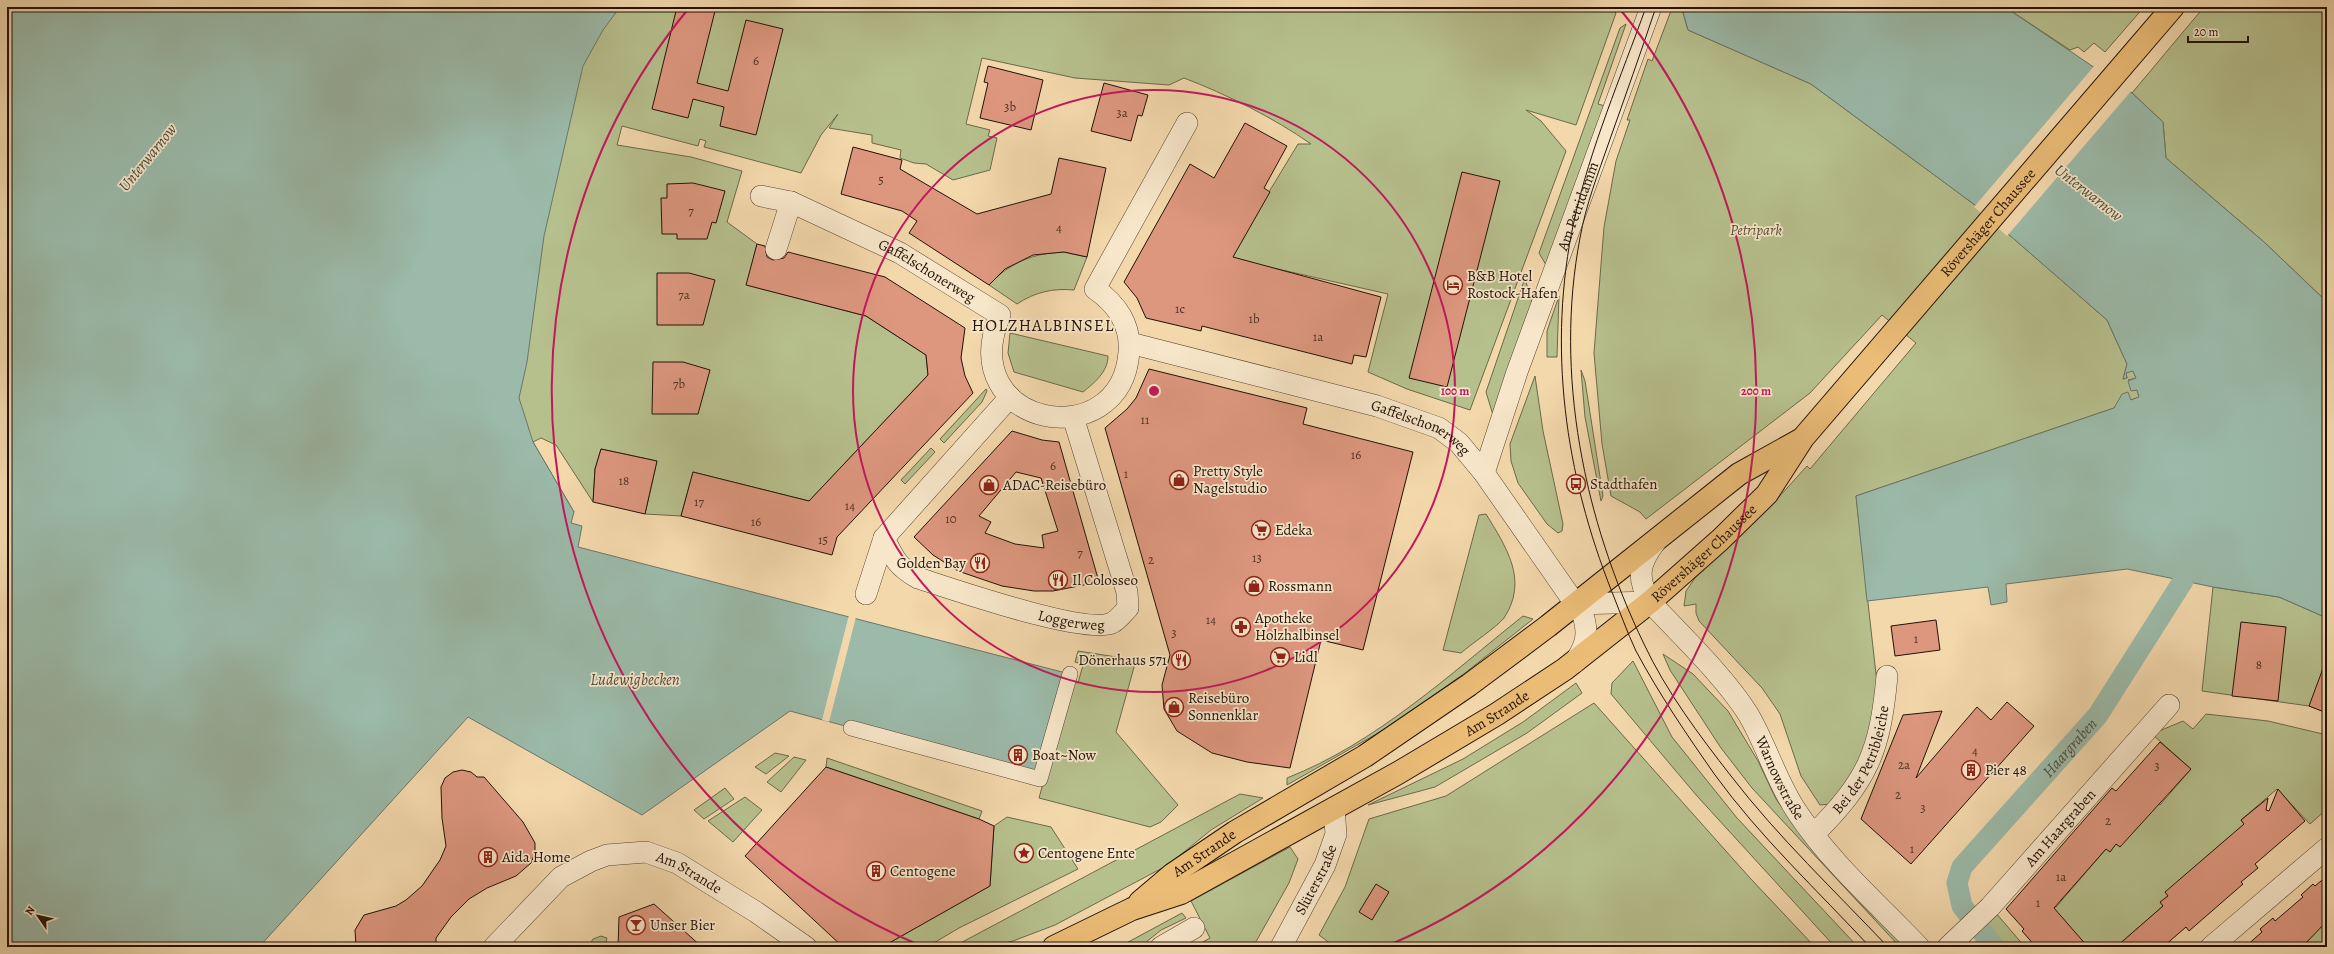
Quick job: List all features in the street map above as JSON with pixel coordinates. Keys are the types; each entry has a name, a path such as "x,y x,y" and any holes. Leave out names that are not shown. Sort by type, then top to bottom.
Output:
{"main road":[{"name":"Rövershäger Chaussee","path":"1650,602 1720,540 1767,494 1803,438 1899,329 2173,7"},
{"name":"Rövershäger Chaussee","path":"1658,539 1739,474 1803,438"},
{"name":"Am Strande","path":"1132,909 1173,874 1235,832 1365,756 1469,685 1576,604 1658,539"},
{"name":"Am Strande","path":"1054,947 1132,909 1181,893 1334,808 1497,714 1575,662 1650,602"},
{"name":"Am Strande","path":"1334,808 1365,756"}],"street":[{"name":"Am Petridamm","path":"1484,473 1515,380 1651,7"},
{"name":"Gaffelschonerweg","path":"761,196 791,202 900,253 1000,315 993,331 991,348 993,365 998,382 1010,397 1028,410 1042,416 1058,418 1073,417 1092,410 1109,399 1117,388 1128,364 1130,343 1126,326 1118,310 1106,297 1095,289 1187,123"},
{"path":"776,249 791,202"},
{"name":"Gaffelschonerweg","path":"1130,343 1409,416 1439,428 1459,443 1484,473 1583,614 1587,628 1586,641 1575,662"},
{"path":"866,594 884,538 1010,397"},
{"name":"Loggerweg","path":"884,538 893,557 902,569 918,578 1046,616 1092,625 1111,623 1128,608 1127,592 1073,417"},
{"name":"Rövershäger Chaussee","path":"1650,602 1642,587 1641,571 1645,556 1658,539"},
{"path":"1576,604 1650,602"},
{"name":"Warnowstraße","path":"1650,602 1727,686 1743,708 1766,747 1781,787 1814,834 1829,853 1919,947"},
{"path":"851,728 1040,779 1070,674"},
{"name":"Bei der Petribleiche","path":"1814,834 1843,804 1865,771 1881,727 1887,676"},
{"name":"Am Haargraben","path":"1949,946 1990,906 2169,705"},
{"name":"Slüterstraße","path":"1281,947 1326,865 1336,834 1334,808"},
{"path":"2211,947 2327,848"},
{"name":"Am Strande","path":"494,947 561,877 591,861 607,855 646,852 677,863 756,912 806,947"},
{"path":"1161,947 1194,928"}],"green space":[{"path":"565,7 1612,7 1611,9 1616,13 1576,125 1526,110 1541,121 1566,151 1470,410 1407,389 1368,372 1388,294 1229,258 1298,144 1311,144 1297,134 1249,107 1184,78 1169,85 1075,78 982,58 966,124 990,130 988,136 997,138 990,170 953,180 926,164 914,163 900,158 901,150 872,143 872,135 829,128 838,114 821,135 801,173 704,147 706,141 700,139 698,146 622,126 617,145 691,157 742,171 727,222 757,244 747,285 866,316 926,355 928,375 809,501 693,472 681,516 645,514 657,461 601,449 595,469 593,502 556,445 541,438 533,442 574,512 554,488 515,411"},
{"path":"2005,7 2144,7 2105,52 2094,43 2084,52 2078,47 2070,50"},
{"path":"2204,7 2327,7 2327,302 2264,242 2166,158 2163,122 2132,93"},
{"name":"Petripark","path":"1672,8 1683,12 1688,30 1811,84 1975,205 2107,320 2127,364 2123,379 2127,378 2126,373 2133,370 2136,378 2128,380 2137,390 2139,397 2131,400 2120,400 2114,408 1856,496 1878,692 1863,757 1831,804 1820,805 1801,776 1780,714 1762,688 1699,621 1696,613 1696,604 1684,606 1686,591 1695,578 1768,509 1807,466 1810,469 1916,343 1882,315 1810,393 1646,519 1640,512 1611,496 1602,444 1594,353 1604,227 1616,161 1630,120 1627,120 1648,59 1652,61"},
{"path":"1626,24 1598,104 1605,106 1549,270 1539,253 1620,28"},
{"path":"1064,252 1087,257 1074,290 1051,290 1031,296 1017,304 989,285 1005,270 1023,260 1043,254"},
{"path":"1525,278 1532,303 1493,415 1486,392"},
{"path":"1559,296 1557,357 1547,357 1547,331"},
{"path":"1010,333 1108,356 1106,367 1100,377 1083,392 1014,372 1008,353"},
{"path":"1581,370 1585,381 1603,496 1601,501 1585,417"},
{"path":"1535,376 1543,431 1563,524 1562,531 1558,533 1547,524 1518,483 1511,461 1510,444"},
{"path":"986,389 987,391 982,402 944,443 940,439"},
{"path":"931,448 935,452 905,484 901,480"},
{"path":"1486,514 1501,539 1512,564 1515,577 1515,590 1511,604 1501,622 1461,653 1443,650 1479,515"},
{"path":"2213,587 2279,597 2327,618 2327,713 2309,706 2202,691"},
{"path":"1523,616 1533,619 1465,673 1392,725 1287,785 1287,778 1320,763 1351,746 1411,706"},
{"path":"1078,651 1136,660 1116,732 1178,805 1161,822 1150,827 1039,798 1071,681 1078,683 1083,665 1075,662"},
{"path":"1663,654 1693,674 1728,711 1758,761 1776,799 1797,829 1906,947 1900,947 1752,788 1721,748 1670,670"},
{"path":"1633,661 1672,737 1737,818 1858,947 1835,947 1697,796 1611,694 1612,683"},
{"path":"1576,683 1582,693 1527,733 1435,787 1368,805 1463,759 1523,722"},
{"path":"1594,703 1750,878 1815,947 1335,947 1319,935 1345,887 1369,819 1446,796"},
{"path":"2206,714 2268,721 2327,735 2327,809 2310,824 2277,789 2241,820 2246,826 2161,902 2163,906 2116,947 2088,947 2051,908 2056,907 2106,849 2110,851 2153,800 2160,805 2191,769 2152,734 2183,721 2193,729"},
{"path":"775,753 789,756 766,774 755,767"},
{"path":"794,757 806,760 781,792 767,782"},
{"path":"827,758 982,811 979,819 826,767"},
{"path":"725,788 734,799 704,819 694,810"},
{"path":"1240,794 1263,798 1211,830 1168,865 1055,925 1013,941 988,947 953,947"},
{"path":"745,797 762,810 733,842 708,821"},
{"path":"1007,817 1051,827 1078,869 959,928 927,947 882,947 990,886 994,826"},
{"path":"1290,847 1298,859 1289,883 1253,947 1194,947 1210,938 1191,901"},
{"path":"1995,912 2025,947 2002,947 1985,927"},
{"path":"1182,913 1186,918 1161,930 1140,947 1119,947"},
{"path":"2322,922 2327,927 2327,947 2299,947"},
{"path":"601,936 607,938 605,947 588,947 593,939"}],"water":[{"path":"7,7 620,7 603,30 583,66 544,236 527,362 519,398 533,442 574,512 571,523 582,526 578,547 1070,674 1040,779 790,711 642,815 468,717 259,947 7,947"},
{"name":"Unterwarnow","path":"1667,7 2005,7 2132,93 2163,122 2166,158 2264,242 2327,302 2327,618 2279,597 2213,587 2127,569 2006,584 2007,602 1991,605 1988,587 1867,601 1856,496 2114,408 2122,394 2128,392 2131,400 2139,397 2137,390 2131,391 2128,381 2136,378 2133,371 2126,373 2127,378 2123,379 2127,364 2107,320 1975,205 1811,84 1688,30 1683,12"}],"pier":[{"path":"2095,65 2132,90 2007,236 1974,207"},
{"path":"849,615 856,617 829,722 822,720"}],"building":[{"path":"677,7 698,7 715,11 697,83 728,91 746,20 783,29 756,135 720,126 724,107 693,99 688,118 652,109"},
{"path":"988,66 1043,80 1031,130 980,118 988,83 984,82"},
{"path":"1104,83 1148,95 1142,116 1138,115 1131,141 1091,131"},
{"path":"1245,123 1287,146 1264,188 1270,192 1233,257 1381,297 1366,357 1354,355 1352,364 1202,326 1201,331 1146,318 1137,298 1124,282 1190,164 1214,178"},
{"path":"853,147 902,160 900,169 977,214 1051,194 1059,158 1106,168 1087,257 1064,252 1033,255 1005,269 989,285 909,233 917,221 902,211 841,194"},
{"name":"B&B Hotel Rostock-Hafen","path":"1462,172 1500,181 1447,387 1409,378"},
{"path":"693,183 725,191 716,223 712,222 707,239 677,239 677,234 662,234 661,198 667,198 667,184"},
{"path":"757,244 765,246 767,257 773,260 784,258 788,252 885,277 965,328 961,358 965,376 973,393 837,537 832,555 681,516 693,472 809,501 928,375 926,355 866,316 746,285"},
{"path":"657,273 689,273 715,280 703,325 657,325"},
{"path":"653,362 683,362 710,370 698,414 652,414"},
{"path":"1149,369 1307,408 1303,424 1413,452 1363,650 1321,640 1290,768 1247,762 1212,753 1177,731 1164,709 1162,685 1170,655 1105,428 1127,409 1136,398"},
{"path":"1012,431 1042,440 1059,442 1099,582 1053,591 1034,591 1002,586 958,571 933,555 914,537","holes":["1016,472 1041,478 1058,531 1042,535 1044,548 1015,544 985,533 991,522 979,516"]},
{"path":"601,449 657,461 645,514 593,502 595,469"},
{"path":"1936,620 1940,650 1895,656 1891,626"},
{"path":"2241,622 2286,627 2278,701 2232,696"},
{"path":"2325,663 2327,663 2327,713 2309,706"},
{"name":"Pier 48","path":"2007,702 2034,726 1911,864 1861,819 1903,715 1942,711 1916,778 1977,707 1991,720"},
{"path":"2160,742 2191,769 2120,847 2116,844 2110,852 2106,849 2054,908 2088,947 2036,947 2022,931 2024,929 2006,909 2112,788 2116,791"},
{"name":"Centogene","path":"826,767 979,819 994,826 990,886 882,947 843,947 745,856"},
{"name":"Aida Home","path":"462,770 471,772 477,777 484,777 523,822 535,843 535,853 531,863 516,876 487,888 469,899 451,917 436,938 436,947 356,947 355,930 364,915 396,906 406,900 422,886 440,860 446,846 442,818 441,787 445,778 453,772"},
{"path":"2278,789 2305,821 2255,864 2258,868 2241,882 2243,884 2189,931 2186,927 2163,947 2116,947 2163,906 2160,902 2168,896 2165,892 2244,824 2241,820 2268,798 2266,810 2269,811"},
{"path":"2327,876 2327,921 2302,947 2245,947 2262,932 2260,929 2273,918 2275,921 2303,897 2301,895 2313,884 2315,886"},
{"path":"1376,884 1389,892 1372,920 1359,912"},
{"path":"654,904 702,947 618,947 619,917"}],"waterway":[{"name":"Haargraben","path":"1994,947 1962,906 1957,883 1962,867 2098,715 2183,581"}],"tram line":[{"path":"1646,7 1588,167 1574,221 1566,268 1562,316 1562,363 1565,410 1572,456 1582,502 1612,592 1636,651 1654,683 1694,745 1732,798 1770,842 1870,947"},
{"path":"1656,7 1589,201 1580,238 1573,289 1571,341 1573,394 1580,446 1591,497 1605,547 1623,597 1644,644 1662,679 1673,696 1707,745 1749,799 1807,863 1888,947"}],"place":[{"name":"B&B Hotel Rostock-Hafen","path":"1453,285"},
{"name":"Pretty Style Nagelstudio","path":"1179,480"},
{"name":"Stadthafen","path":"1576,484"},
{"name":"ADAC-Reisebüro","path":"989,485"},
{"name":"Edeka","path":"1261,530"},
{"name":"Golden Bay","path":"980,563"},
{"name":"Il Colosseo","path":"1058,580"},
{"name":"Rossmann","path":"1254,586"},
{"name":"Apotheke Holzhalbinsel","path":"1241,627"},
{"name":"Lidl","path":"1280,657"},
{"name":"Dönerhaus 571","path":"1181,660"},
{"name":"Reisebüro Sonnenklar","path":"1174,707"},
{"name":"Boat~Now","path":"1018,755"},
{"name":"Pier 48","path":"1971,770"},
{"name":"Centogene Ente","path":"1024,853"},
{"name":"Aida Home","path":"488,857"},
{"name":"Centogene","path":"876,871"},
{"name":"Unser Bier","path":"636,925"}],"district":[{"name":"HOLZHALBINSEL","path":"1043,325"}],"water label":[{"name":"Ludewigbecken","path":"635,679"}]}
